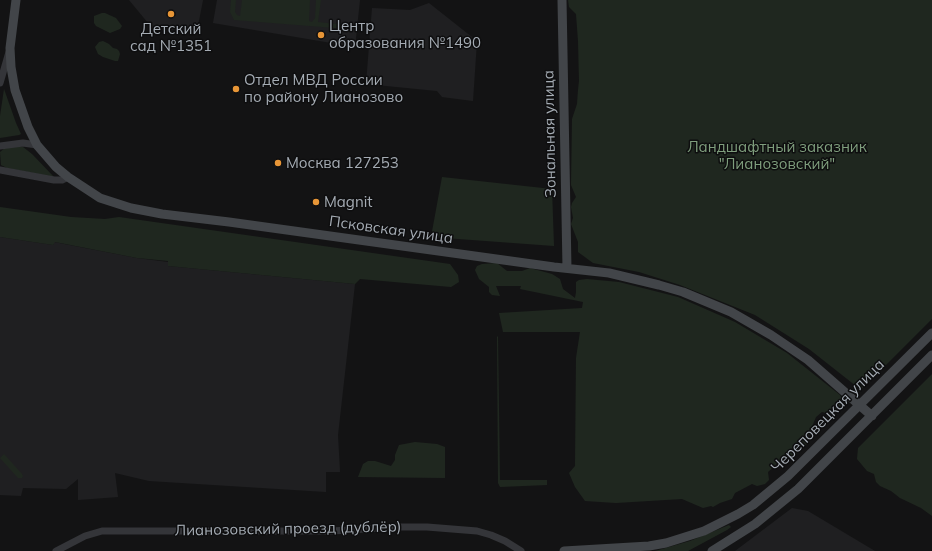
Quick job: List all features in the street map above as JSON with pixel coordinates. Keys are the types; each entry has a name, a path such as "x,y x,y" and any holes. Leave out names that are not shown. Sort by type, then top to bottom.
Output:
{"street":[{"name":"Псковская улица","path":"16,0 10,48 11,67 15,90 25,121 37,145 53,163 68,177 100,198 131,208 162,214 609,273 659,285 683,292 731,312 789,346 808,360 872,416"},
{"name":"Зональная улица","path":"562,0 567,268"},
{"path":"0,83 10,48"},
{"path":"0,146 23,143 37,145"},
{"path":"2,169 54,180 62,180 68,177"},
{"name":"Череповецкая улица","path":"564,551 650,546 661,544 704,531 738,514 754,504 788,476 932,333"},
{"name":"Череповецкая улица","path":"712,551 755,524 798,489 932,355"},
{"name":"Лианозовский проезд (дублёр)","path":"56,551 85,536 102,531 332,531 397,527 427,527 477,531 491,534 521,551"}],"shaded area":[{"name":"Детский сад №1351","path":"129,0 203,0 197,31 153,29"},
{"name":"Центр образования №1490","path":"217,0 360,0 355,47 213,23"},
{"path":"429,3 477,41 473,101 442,97 437,91 366,84 372,8 410,10"},
{"path":"0,237 53,245 54,242 137,258 168,262 168,266 355,284 338,435 340,472 326,472 326,492 149,481 115,473 118,497 78,500 78,479 66,489 23,488 21,496 0,495"},
{"path":"792,508 808,511 875,551 735,551"}],"green space":[{"path":"231,0 236,0 235,12 240,16 242,0 310,0 309,21 312,22 315,18 316,0 321,0 318,22 347,25 347,29 234,20 230,12"},
{"name":"Ландшафтный заказник \"Лианозовский\"","path":"568,0 932,0 932,319 864,387 862,388 856,386 809,349 755,315 680,285 639,272 593,263 578,252 578,242 571,224 573,218 571,207 576,197 571,185 572,119 577,104 579,81 578,41 576,14 569,7"},
{"path":"102,13 116,18 122,26 120,29 110,33 96,26 94,23 94,16"},
{"path":"103,41 119,51 120,54 118,61 98,54 95,47 99,42"},
{"path":"4,89 21,134 0,138 0,116"},
{"path":"6,147 23,147 32,154 54,177 7,168 1,165 0,152"},
{"path":"442,177 552,189 554,246 431,237"},
{"path":"0,207 71,217 105,219 119,217 450,264 458,275 459,282 451,287 360,279 355,284 168,266 168,261 137,258 55,242 53,245 0,237"},
{"path":"497,263 507,271 522,271 530,268 552,274 560,279 563,289 575,298 576,282 587,279 619,282 678,297 735,322 787,353 840,395 843,400 833,415 822,412 816,417 809,434 807,444 787,463 780,461 768,472 769,480 765,484 757,486 752,484 735,493 732,499 713,507 703,508 682,499 616,503 585,501 575,487 569,473 575,466 576,358 580,332 503,332 499,313 582,308 583,302 520,289 521,286 496,286 500,296 492,295 489,292 489,287 479,279 475,270 477,266 482,264"},
{"path":"498,336 500,480 547,480 547,485 500,487 498,483"},
{"path":"932,374 932,516 921,508 880,486 876,482 874,474 867,471 857,459 858,448"},
{"path":"415,442 437,444 445,447 445,478 358,477 363,464 368,461 375,461 391,466 395,460 395,455 399,445"},
{"path":"4,454 22,474 22,478 18,478 0,458"},
{"path":"729,525 731,527 727,530 688,551 655,551 690,541"}],"place":[{"name":"Детский сад №1351","path":"171,14"},
{"name":"Центр образования №1490","path":"321,35"},
{"name":"Отдел МВД России по району Лианозово","path":"236,89"},
{"name":"Москва 127253","path":"278,163"},
{"name":"Magnit","path":"316,202"}]}
